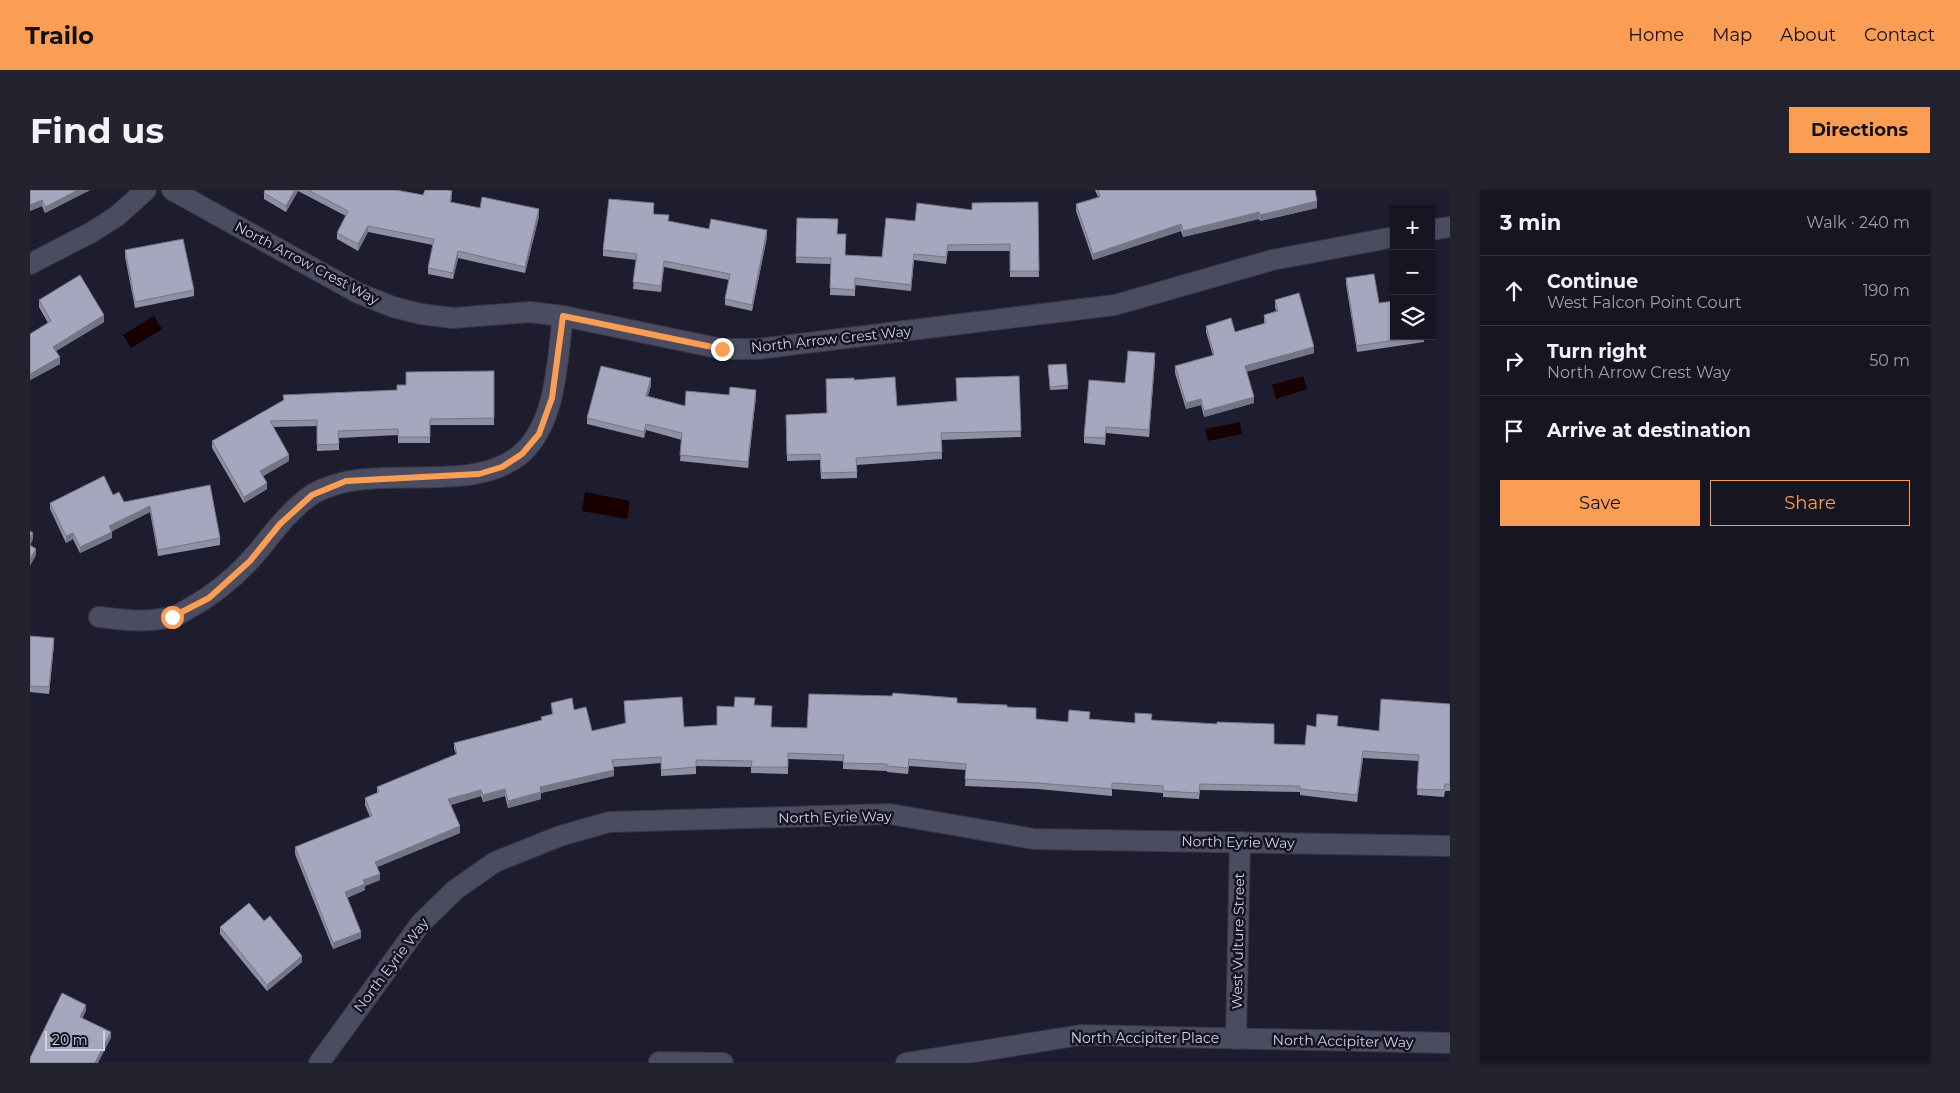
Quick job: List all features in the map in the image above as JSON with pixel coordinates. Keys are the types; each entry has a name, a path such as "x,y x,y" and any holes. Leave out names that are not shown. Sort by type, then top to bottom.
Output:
{"street":[{"path":"30,264 92,232 117,216 146,190"},
{"name":"North Arrow Crest Way","path":"172,190 358,293 393,307 421,314 453,318 530,312 563,316 722,349 758,349 1115,305 1272,260 1390,238"},
{"path":"1435,229 1450,227"},
{"path":"99,617 136,621 172,617 209,598 250,561 280,524 312,495 346,481 479,474 502,467 522,454 539,434 552,398 563,316"},
{"name":"North Eyrie Way","path":"319,1063 420,922 455,890 495,862 560,836 610,822 890,814 1034,839 1450,846"},
{"name":"West Vulture Street","path":"1236,1039 1240,842"},
{"name":"North Accipiter Place","path":"906,1063 1081,1035 1236,1039"},
{"name":"North Accipiter Way","path":"1236,1039 1450,1043"},
{"path":"659,1062 723,1063"}],"shaded area":[{"path":"154,316 162,329 131,348 123,335"},
{"path":"1303,376 1307,389 1276,399 1272,385"},
{"path":"1240,422 1242,434 1208,441 1205,429"},
{"path":"585,492 630,501 627,519 582,511"}],"building":[{"path":"30,190 78,190 45,207 42,200 30,205"},
{"path":"265,190 295,190 286,206 264,193"},
{"path":"308,190 396,190 423,195 425,190 447,190 452,191 450,202 480,208 482,197 539,209 525,267 458,251 453,273 428,268 434,239 368,226 358,244 337,233 348,211"},
{"path":"1098,190 1315,190 1317,201 1260,215 1259,212 1183,231 1181,224 1093,254 1076,204 1100,197"},
{"path":"609,199 654,203 653,214 669,215 668,221 709,229 711,219 767,230 752,305 725,299 730,274 664,261 661,286 633,282 637,254 603,250"},
{"path":"1038,202 1039,271 1010,271 1010,244 948,245 946,257 914,254 911,285 855,278 855,290 830,288 831,258 796,257 797,218 838,219 837,234 846,234 845,255 882,257 886,218 915,221 917,203 972,210 972,203"},
{"path":"183,239 194,290 135,302 125,250"},
{"path":"1374,274 1379,303 1390,302 1390,340 1394,340 1357,346 1346,278"},
{"path":"80,275 104,315 53,347 60,357 30,374 30,334 51,321 39,300"},
{"path":"1299,293 1314,347 1245,366 1254,397 1204,411 1201,399 1186,403 1175,366 1214,355 1206,326 1231,318 1235,332 1266,323 1264,315 1278,311 1275,300"},
{"path":"1128,351 1155,353 1149,430 1106,427 1105,438 1084,437 1089,380 1125,383"},
{"path":"1066,364 1068,385 1050,387 1048,365"},
{"path":"601,366 651,378 646,396 685,406 686,391 729,395 730,387 756,390 748,462 680,455 682,433 646,424 644,432 587,418"},
{"path":"494,371 494,418 430,419 430,437 398,437 398,429 338,431 339,444 317,445 317,420 270,421 289,455 260,471 267,483 244,497 212,441 284,400 283,395 397,390 397,385 406,385 406,372"},
{"path":"1019,376 1021,431 941,433 942,452 856,458 857,472 821,473 820,454 787,455 786,415 827,413 826,379 854,378 854,380 895,377 897,406 957,401 956,378"},
{"path":"104,476 113,495 119,492 124,502 210,485 220,538 158,550 150,506 109,526 112,532 80,547 73,533 66,536 50,503"},
{"path":"30,545 36,549 30,559"},
{"path":"30,636 54,638 49,687 30,686"},
{"path":"893,693 957,698 957,703 1036,708 1036,719 1068,722 1069,710 1090,712 1089,719 1135,723 1135,713 1152,714 1151,720 1217,724 1217,722 1274,724 1274,744 1305,745 1307,725 1316,727 1317,714 1338,716 1337,726 1379,731 1381,699 1450,704 1450,784 1445,784 1444,790 1417,789 1419,755 1363,751 1357,795 1300,789 1300,786 1200,784 1199,793 1163,791 1163,786 1112,783 1112,789 965,779 966,764 909,759 908,768 887,766 887,764 843,763 844,755 788,753 788,767 751,767 752,761 696,760 696,767 661,770 661,757 612,760 614,770 540,787 541,792 508,801 505,789 483,795 481,790 448,799 460,826 375,862 380,874 363,880 365,884 345,892 361,932 333,943 295,847 372,816 365,798 379,792 377,787 457,754 454,743 542,720 541,717 553,714 551,703 572,698 574,710 586,707 592,731 626,723 624,701 682,697 684,727 717,725 717,706 734,707 735,697 755,698 754,705 772,706 771,727 807,728 809,694 892,696"},
{"path":"249,903 264,921 270,916 302,956 267,985 220,927"},
{"path":"62,993 86,1005 80,1017 111,1032 95,1063 30,1063 30,1058"}],"route":[{"path":"172,617 209,598 250,561 280,524 312,495 346,481 479,474 502,467 522,454 539,434 552,398 563,316 722,349"}]}
